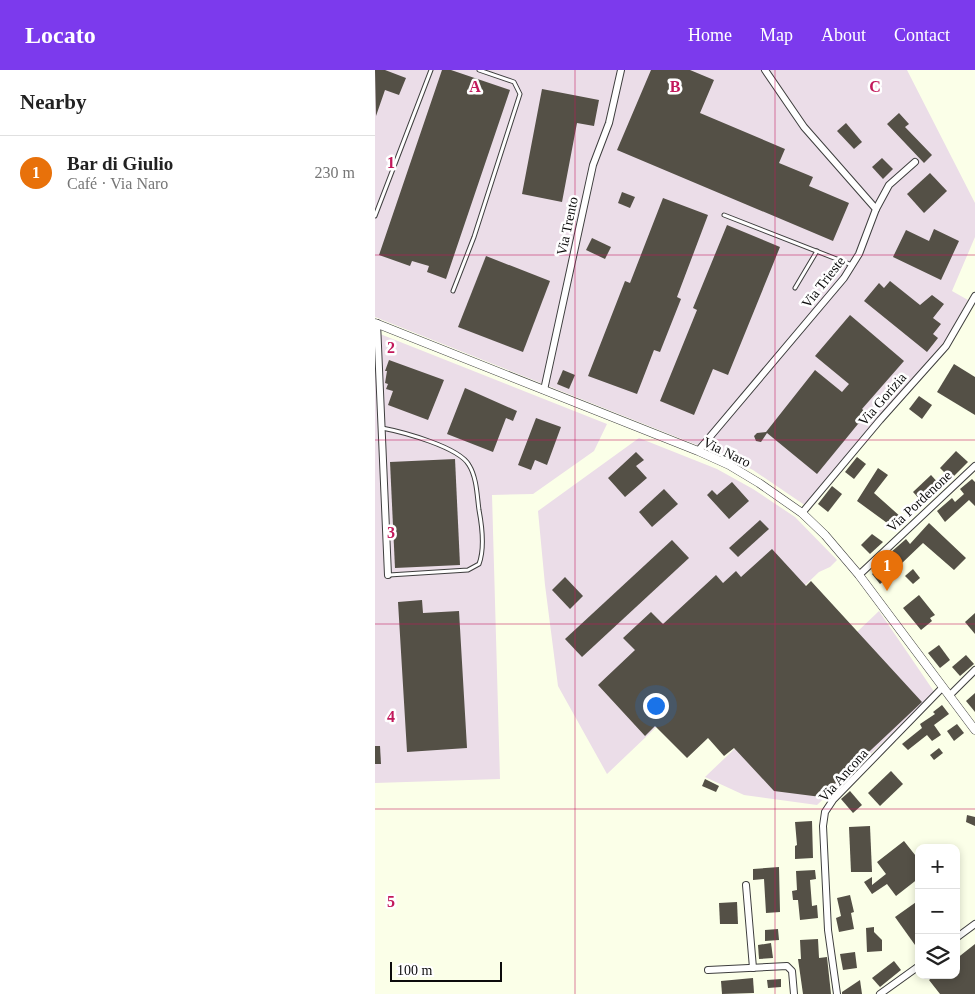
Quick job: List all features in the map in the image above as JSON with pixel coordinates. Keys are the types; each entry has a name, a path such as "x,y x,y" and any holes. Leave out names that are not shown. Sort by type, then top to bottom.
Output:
{"street":[{"name":"Via Trento","path":"544,390 593,165 609,123 621,70"},
{"path":"765,70 804,127 876,209"},
{"name":"Via Trieste","path":"698,451 853,265 876,209 889,185 915,162"},
{"name":"Via Gorizia","path":"802,513 945,346 975,296"},
{"name":"Via Naro","path":"376,323 698,451 748,476 802,513 831,541 859,575 975,730"},
{"path":"376,323 388,575"},
{"name":"Via Pordenone","path":"859,575 975,466"},
{"path":"949,696 975,670"},
{"name":"Via Ancona","path":"837,994 828,930 823,826 825,812 833,800 943,687"},
{"path":"746,885 753,968"},
{"path":"960,935 975,924"},
{"path":"708,970 789,967 792,973 794,994"},
{"path":"880,994 915,969"}],"lane":[{"path":"375,216 431,70"},
{"path":"453,291 474,237 520,94 514,82 479,70"},
{"path":"724,215 853,265"},
{"path":"795,288 817,251"},
{"path":"382,428 447,448 466,460 474,478 480,516 482,550 479,564 468,570 388,575"}],"shaded area":[{"path":"375,70 907,70 975,203 975,237 952,291 968,300 945,341 806,506 753,470 727,457 375,317"},
{"path":"375,332 607,424 594,451 533,494 492,495 500,779 375,783"},
{"path":"639,438 717,469 753,489 795,517 837,560 830,567 819,572 607,774 558,686 538,511"},
{"path":"879,611 935,693 817,805 744,795 705,777"}],"building":[{"path":"375,70 385,70 406,78 399,95 385,90 376,116"},
{"path":"442,70 451,70 510,90 446,279 427,272 429,266 412,261 410,266 379,255"},
{"path":"651,70 690,70 714,80 700,113 785,149 779,163 813,177 809,186 849,203 833,241 617,150"},
{"path":"542,89 599,100 594,126 577,123 562,202 522,194"},
{"path":"899,113 909,124 905,127 932,155 924,163 887,124"},
{"path":"846,123 862,142 854,149 837,131"},
{"path":"882,158 893,169 883,179 872,167"},
{"path":"930,173 947,191 924,213 907,194"},
{"path":"622,192 635,197 630,208 618,203"},
{"path":"663,198 708,215 677,297 681,299 660,352 654,350 637,394 588,376 625,281 630,283"},
{"path":"727,225 780,247 728,375 713,369 694,415 660,401 697,310 693,308"},
{"path":"934,229 959,241 941,280 893,257 906,230 929,241"},
{"path":"592,238 611,247 605,259 586,250"},
{"path":"486,256 550,281 523,352 458,327"},
{"path":"890,281 920,305 932,295 944,304 933,318 941,324 933,334 938,338 927,352 864,301 879,283 884,288"},
{"path":"850,315 904,361 862,409 867,413 817,474 767,433 761,442 756,441 754,436 757,433 766,432 815,370 842,392 849,384 815,356"},
{"path":"389,360 444,380 428,420 388,405 393,391 386,389 388,384 385,383 387,371 385,371"},
{"path":"954,364 975,377 975,415 937,392"},
{"path":"563,370 575,375 569,389 557,384"},
{"path":"465,388 517,411 513,421 506,418 493,452 447,434"},
{"path":"919,396 932,405 922,419 909,409"},
{"path":"536,418 561,427 547,465 535,460 531,470 518,465"},
{"path":"956,451 968,462 951,479 940,468"},
{"path":"636,452 644,460 636,466 647,478 625,497 608,478"},
{"path":"857,457 866,464 854,479 845,472"},
{"path":"455,459 460,565 395,568 390,462"},
{"path":"878,468 888,475 874,493 902,518 894,528 857,501"},
{"path":"931,475 941,486 923,503 913,492"},
{"path":"972,479 975,482 975,506 969,500 945,522 937,511 952,498 955,502 964,494 960,489"},
{"path":"732,482 749,501 729,519 707,495 712,490 717,495"},
{"path":"832,486 842,494 828,512 818,504"},
{"path":"664,489 678,504 652,527 639,512"},
{"path":"760,520 769,529 738,557 729,548"},
{"path":"929,523 966,558 954,570 923,543 901,564 890,553 906,539 910,544"},
{"path":"872,534 883,542 870,554 861,545"},
{"path":"672,540 689,558 582,657 565,639"},
{"path":"772,549 806,586 811,581 922,702 821,797 774,791 734,748 724,756 708,738 687,758 655,726 645,736 598,685 635,650 623,638 651,612 663,624 716,575 723,583 736,571 741,577"},
{"path":"883,565 891,575 880,584 872,574"},
{"path":"913,569 920,578 913,584 905,576"},
{"path":"565,577 583,596 570,609 552,590"},
{"path":"919,595 935,615 930,618 932,621 921,630 903,608"},
{"path":"422,600 423,613 459,611 467,748 407,752 398,602"},
{"path":"975,613 975,634 965,622"},
{"path":"939,645 950,660 940,668 928,653"},
{"path":"966,655 974,664 960,676 952,667"},
{"path":"975,693 975,712 966,701"},
{"path":"942,705 949,714 934,725 941,735 932,741 927,735 908,750 902,744 922,728 920,724 935,714 933,712"},
{"path":"957,724 964,733 954,741 947,731"},
{"path":"375,746 380,746 381,764 375,764"},
{"path":"939,748 943,753 934,760 930,755"},
{"path":"891,771 903,784 880,806 868,793"},
{"path":"705,779 719,786 716,792 702,786"},
{"path":"850,791 862,805 853,813 841,799"},
{"path":"967,815 975,817 975,826 966,822"},
{"path":"812,821 813,858 795,859 795,846 797,845 795,822"},
{"path":"870,826 872,872 851,872 849,827"},
{"path":"904,841 915,855 915,881 896,896 887,884 872,894 864,882 872,877 872,885 886,874 877,862"},
{"path":"779,867 780,912 766,913 764,879 753,880 753,869"},
{"path":"815,870 816,879 810,880 812,906 817,905 818,918 800,920 798,900 793,900 792,891 797,890 796,871"},
{"path":"850,895 854,912 851,913 854,929 839,932 836,918 841,916 837,898"},
{"path":"737,902 738,924 720,924 719,903"},
{"path":"915,903 915,945 895,917"},
{"path":"874,927 874,932 882,940 882,951 867,952 866,928"},
{"path":"778,929 779,940 765,941 765,930"},
{"path":"818,939 819,958 827,957 831,994 803,994 798,959 801,959 800,940"},
{"path":"771,943 773,958 759,959 758,945"},
{"path":"975,944 975,994 940,994 929,980 960,979 960,956"},
{"path":"855,952 857,968 843,970 840,954"},
{"path":"894,961 901,970 880,987 872,978"},
{"path":"753,978 754,993 722,994 721,981"},
{"path":"781,979 781,987 768,988 767,980"},
{"path":"860,980 862,994 842,994 842,992"}],"place":[{"name":"Bar di Giulio","path":"887,591"}]}
